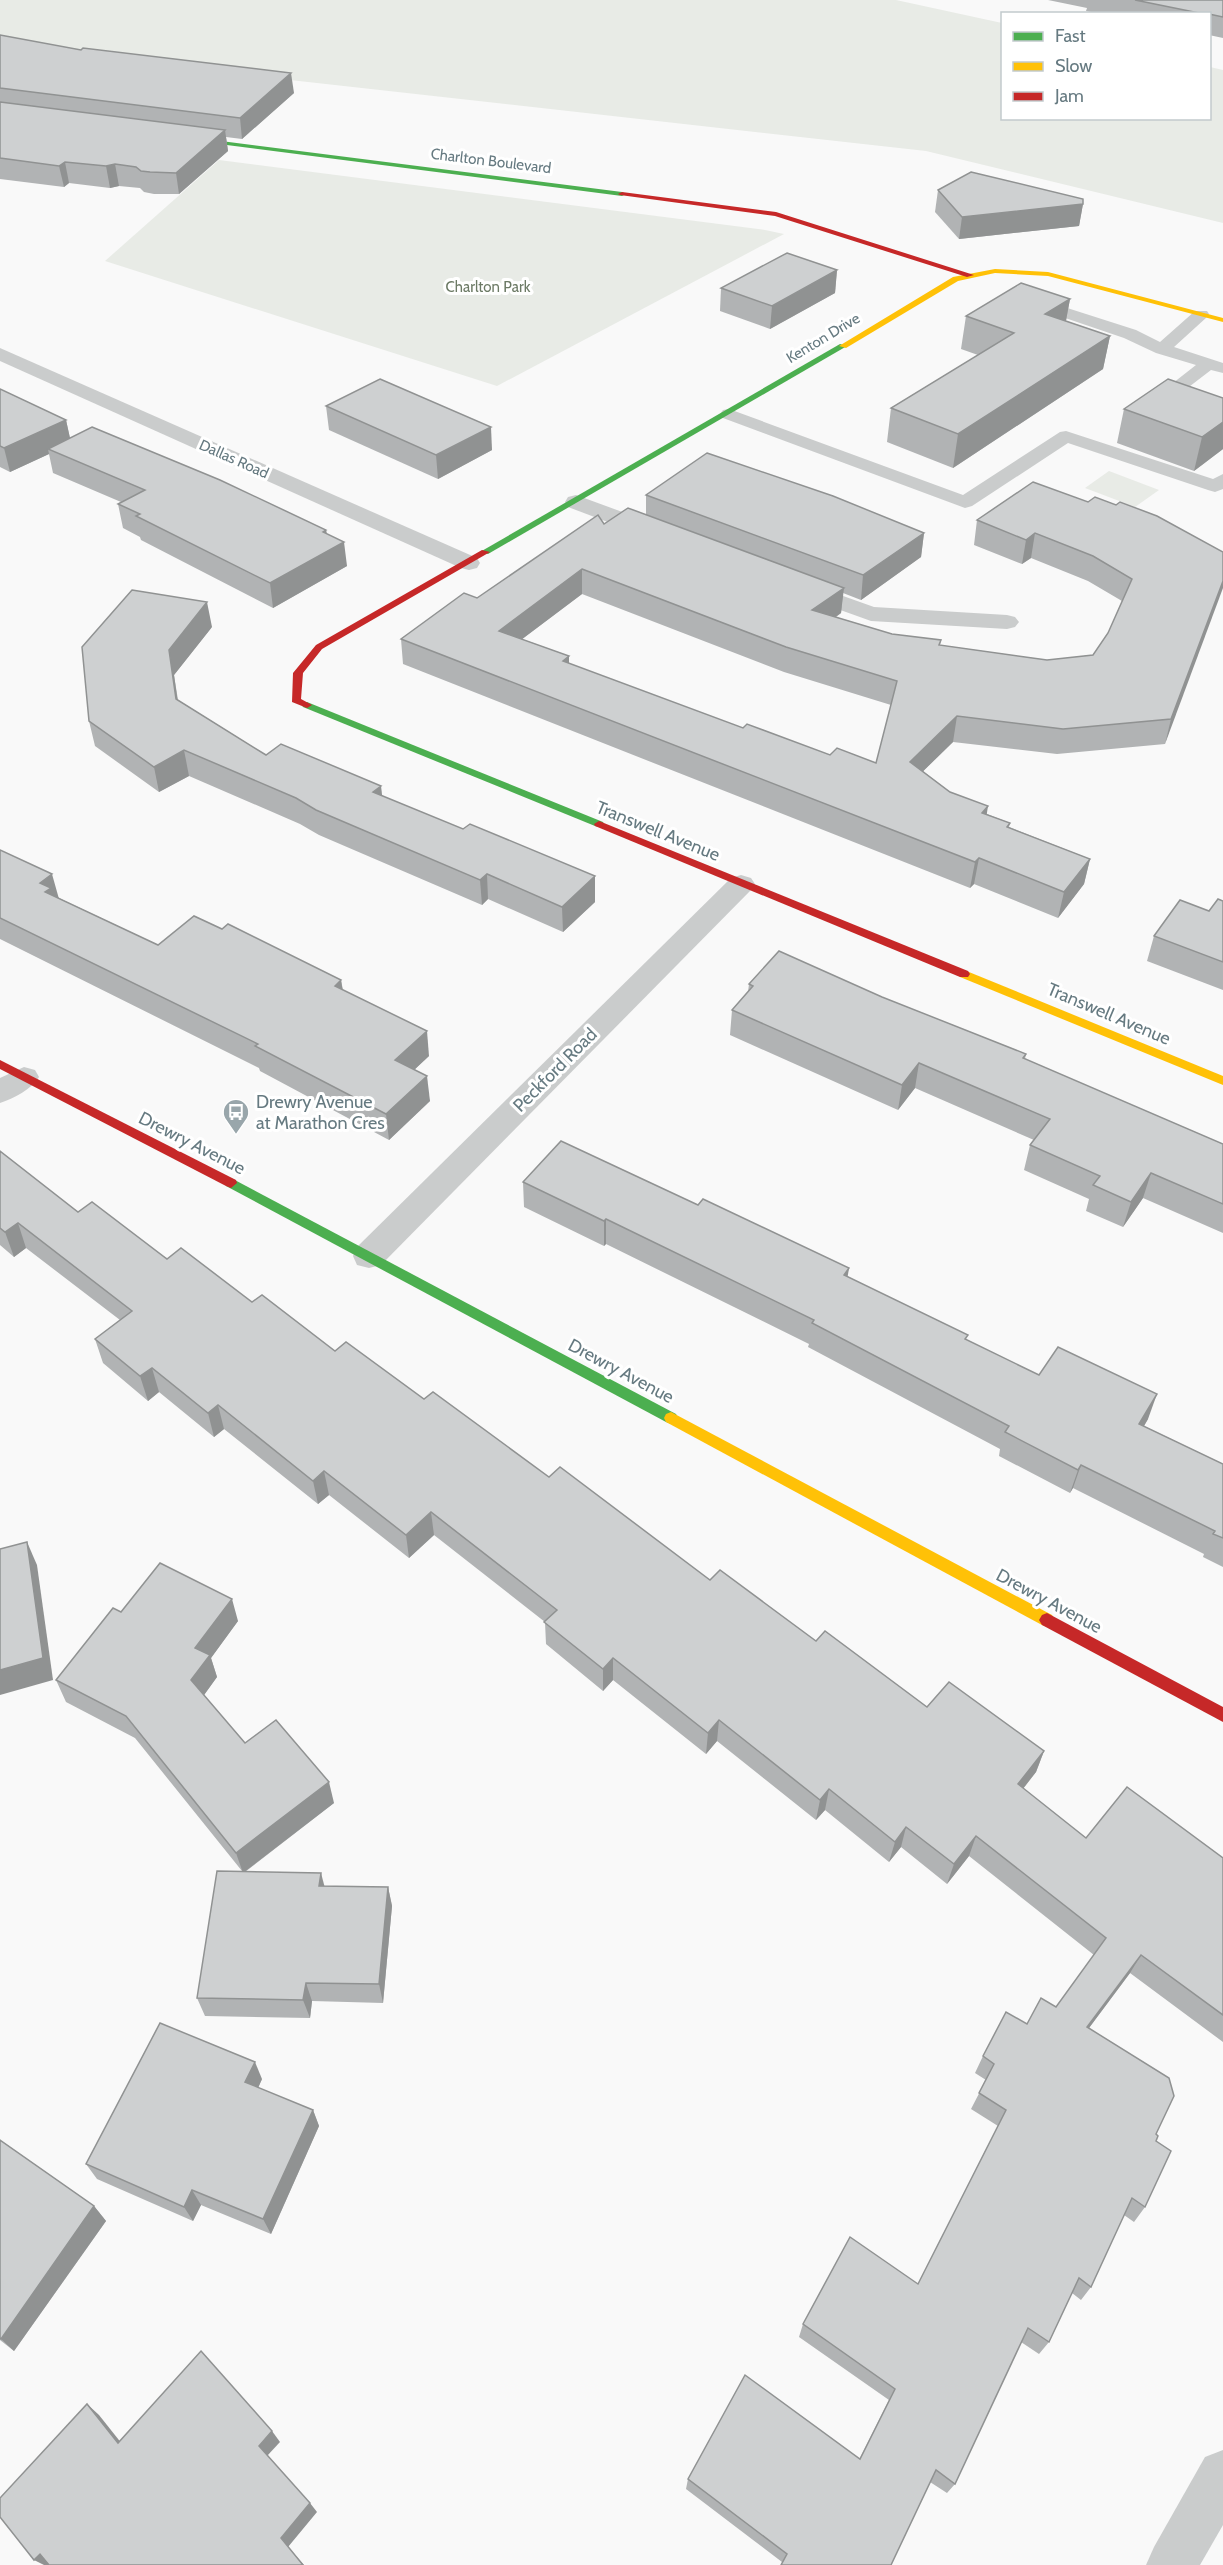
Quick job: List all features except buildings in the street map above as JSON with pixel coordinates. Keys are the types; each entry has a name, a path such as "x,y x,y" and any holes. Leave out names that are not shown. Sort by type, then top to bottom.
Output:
{"street":[{"name":"Charlton Boulevard","path":"165,136 776,214 970,275"},
{"name":"Kenton Drive","path":"469,563 729,414 942,286 970,275 995,271 1048,274 1223,320"},
{"name":"Dallas Road","path":"0,354 469,563"},
{"path":"576,502 674,539"},
{"name":"Transwell Avenue","path":"469,563 319,647 298,673 296,700 1223,1081"},
{"path":"783,581 871,614 1007,622"},
{"name":"Peckford Road","path":"369,1256 741,884"},
{"name":"Drewry Avenue","path":"8,1078 369,1256 1223,1715"},
{"path":"1172,2565 1223,2475"}],"lane":[{"path":"1036,303 1130,334 1162,349 1215,366"},
{"path":"1162,349 1201,315"},
{"path":"1215,366 1168,394 1223,412"},
{"path":"729,414 965,502 1066,436 1215,486 1223,480"}],"green space":[{"path":"0,0 896,0 1001,23 1001,120 1211,120 1211,67 1223,70 1223,223 926,151 39,52 0,42"},
{"name":"Charlton Park","path":"219,160 784,234 497,386 105,261"},
{"path":"1109,471 1159,490 1135,507 1085,488"}],"traffic: fast":[{"path":"182,138 622,194"},
{"path":"485,552 843,346"},
{"path":"307,705 599,824"},
{"path":"231,1183 671,1418"}],"traffic: slow":[{"path":"843,346 956,279 995,271 1048,274 1223,320"},
{"path":"964,974 1223,1081"},
{"path":"671,1418 1047,1620"}],"traffic: jam":[{"path":"622,194 776,214 970,275"},
{"path":"307,705 296,700 298,673 319,647 485,552"},
{"path":"599,824 964,974"},
{"path":"0,1064 231,1183"},
{"path":"1047,1620 1223,1715"}],"place":[{"name":"Drewry Avenue at Marathon Cres","path":"236,1135"}]}
